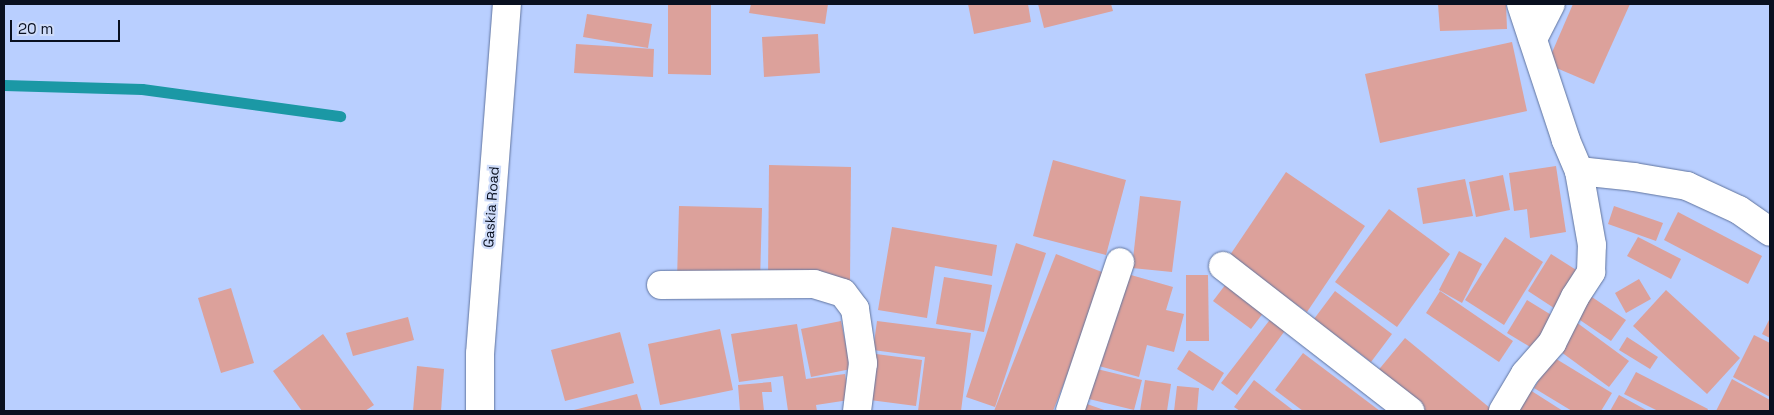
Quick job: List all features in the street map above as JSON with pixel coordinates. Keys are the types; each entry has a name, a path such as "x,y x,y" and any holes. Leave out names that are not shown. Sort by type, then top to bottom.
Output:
{"street":[{"name":"Gaskia Road","path":"480,411 480,354 507,4"},
{"path":"1503,411 1525,374 1552,343 1575,297 1591,272 1592,245 1579,171 1566,140 1521,4"},
{"path":"1533,39 1551,4"},
{"path":"1579,171 1634,177 1687,186 1738,210 1770,232"},
{"path":"1070,411 1120,262"},
{"path":"1223,266 1410,411"},
{"path":"662,285 814,284 843,293 855,309 864,363 857,411"}],"building":[{"path":"668,4 711,4 711,75 668,74"},
{"path":"751,4 828,4 825,24 749,13"},
{"path":"968,4 1028,4 1031,22 974,34"},
{"path":"1038,4 1111,4 1113,11 1044,28"},
{"path":"1438,4 1506,4 1507,29 1440,31"},
{"path":"1573,4 1630,4 1594,84 1547,64"},
{"path":"587,14 652,24 648,48 583,37"},
{"path":"818,34 820,73 764,77 762,37"},
{"path":"1512,42 1527,111 1380,143 1365,74"},
{"path":"576,44 654,49 653,77 574,73"},
{"path":"1053,160 1126,180 1106,255 1033,236"},
{"path":"769,165 851,167 850,282 768,280"},
{"path":"1556,166 1566,232 1530,238 1527,209 1514,211 1509,173"},
{"path":"1286,172 1365,226 1307,312 1228,258"},
{"path":"1503,175 1510,210 1476,217 1469,182"},
{"path":"1465,179 1473,216 1423,224 1417,188"},
{"path":"1140,196 1181,201 1172,272 1132,268"},
{"path":"679,206 762,208 760,283 677,280"},
{"path":"1614,206 1663,223 1656,241 1608,224"},
{"path":"1389,209 1450,254 1397,327 1335,282"},
{"path":"1678,212 1762,256 1748,284 1664,240"},
{"path":"892,227 997,245 992,276 935,266 927,318 878,310"},
{"path":"1505,237 1543,262 1504,325 1465,300"},
{"path":"1638,237 1681,259 1671,279 1627,256"},
{"path":"1016,243 1046,253 995,407 966,397"},
{"path":"1459,251 1482,264 1462,303 1439,290"},
{"path":"1056,254 1107,274 1053,411 994,411"},
{"path":"1551,254 1581,273 1557,310 1528,291"},
{"path":"1124,273 1173,287 1166,310 1184,314 1174,352 1147,345 1139,377 1099,366"},
{"path":"1186,275 1208,275 1209,341 1186,341"},
{"path":"944,277 992,285 984,332 936,324"},
{"path":"1639,279 1651,299 1626,313 1615,293"},
{"path":"1229,280 1267,308 1251,329 1213,301"},
{"path":"231,288 254,363 221,373 198,298"},
{"path":"1666,290 1740,358 1707,394 1633,326"},
{"path":"1335,291 1392,334 1371,362 1314,319"},
{"path":"1440,291 1513,341 1499,362 1426,313"},
{"path":"1586,293 1626,320 1611,341 1571,314"},
{"path":"1527,300 1553,316 1532,348 1507,333"},
{"path":"408,317 414,340 353,356 346,333"},
{"path":"1272,317 1287,328 1237,395 1221,383"},
{"path":"1770,318 1770,338 1762,334"},
{"path":"841,321 851,369 811,377 801,329"},
{"path":"877,321 971,333 961,411 918,411 925,357 873,350"},
{"path":"1576,322 1629,361 1609,387 1557,349"},
{"path":"797,324 806,379 845,374 849,400 816,405 817,411 788,411 783,376 739,382 731,334"},
{"path":"720,329 733,390 660,405 648,344"},
{"path":"620,332 634,383 565,401 551,350"},
{"path":"323,334 374,405 365,411 302,411 273,371"},
{"path":"1754,335 1770,343 1770,397 1733,377"},
{"path":"1627,337 1658,357 1650,369 1619,350"},
{"path":"1405,338 1490,408 1488,411 1423,411 1376,373"},
{"path":"1189,350 1224,373 1213,391 1177,369"},
{"path":"1303,353 1380,411 1303,411 1275,390"},
{"path":"876,354 922,360 916,406 870,400"},
{"path":"1553,357 1612,393 1601,411 1572,411 1534,388"},
{"path":"417,366 444,369 441,411 413,411"},
{"path":"1097,369 1142,380 1134,410 1089,399"},
{"path":"1636,372 1708,409 1707,411 1658,411 1624,394"},
{"path":"1732,379 1770,400 1770,411 1716,411"},
{"path":"1145,380 1171,384 1167,411 1140,411"},
{"path":"1254,380 1294,411 1240,411 1234,407"},
{"path":"771,382 772,392 762,392 764,411 740,411 738,385"},
{"path":"1177,386 1199,388 1197,411 1174,411"},
{"path":"1530,390 1563,411 1517,411"},
{"path":"637,394 642,411 570,411"},
{"path":"1619,395 1648,411 1610,411"},
{"path":"1087,404 1107,411 1085,411"}],"waterway":[{"path":"4,85 142,89 340,116"}]}
